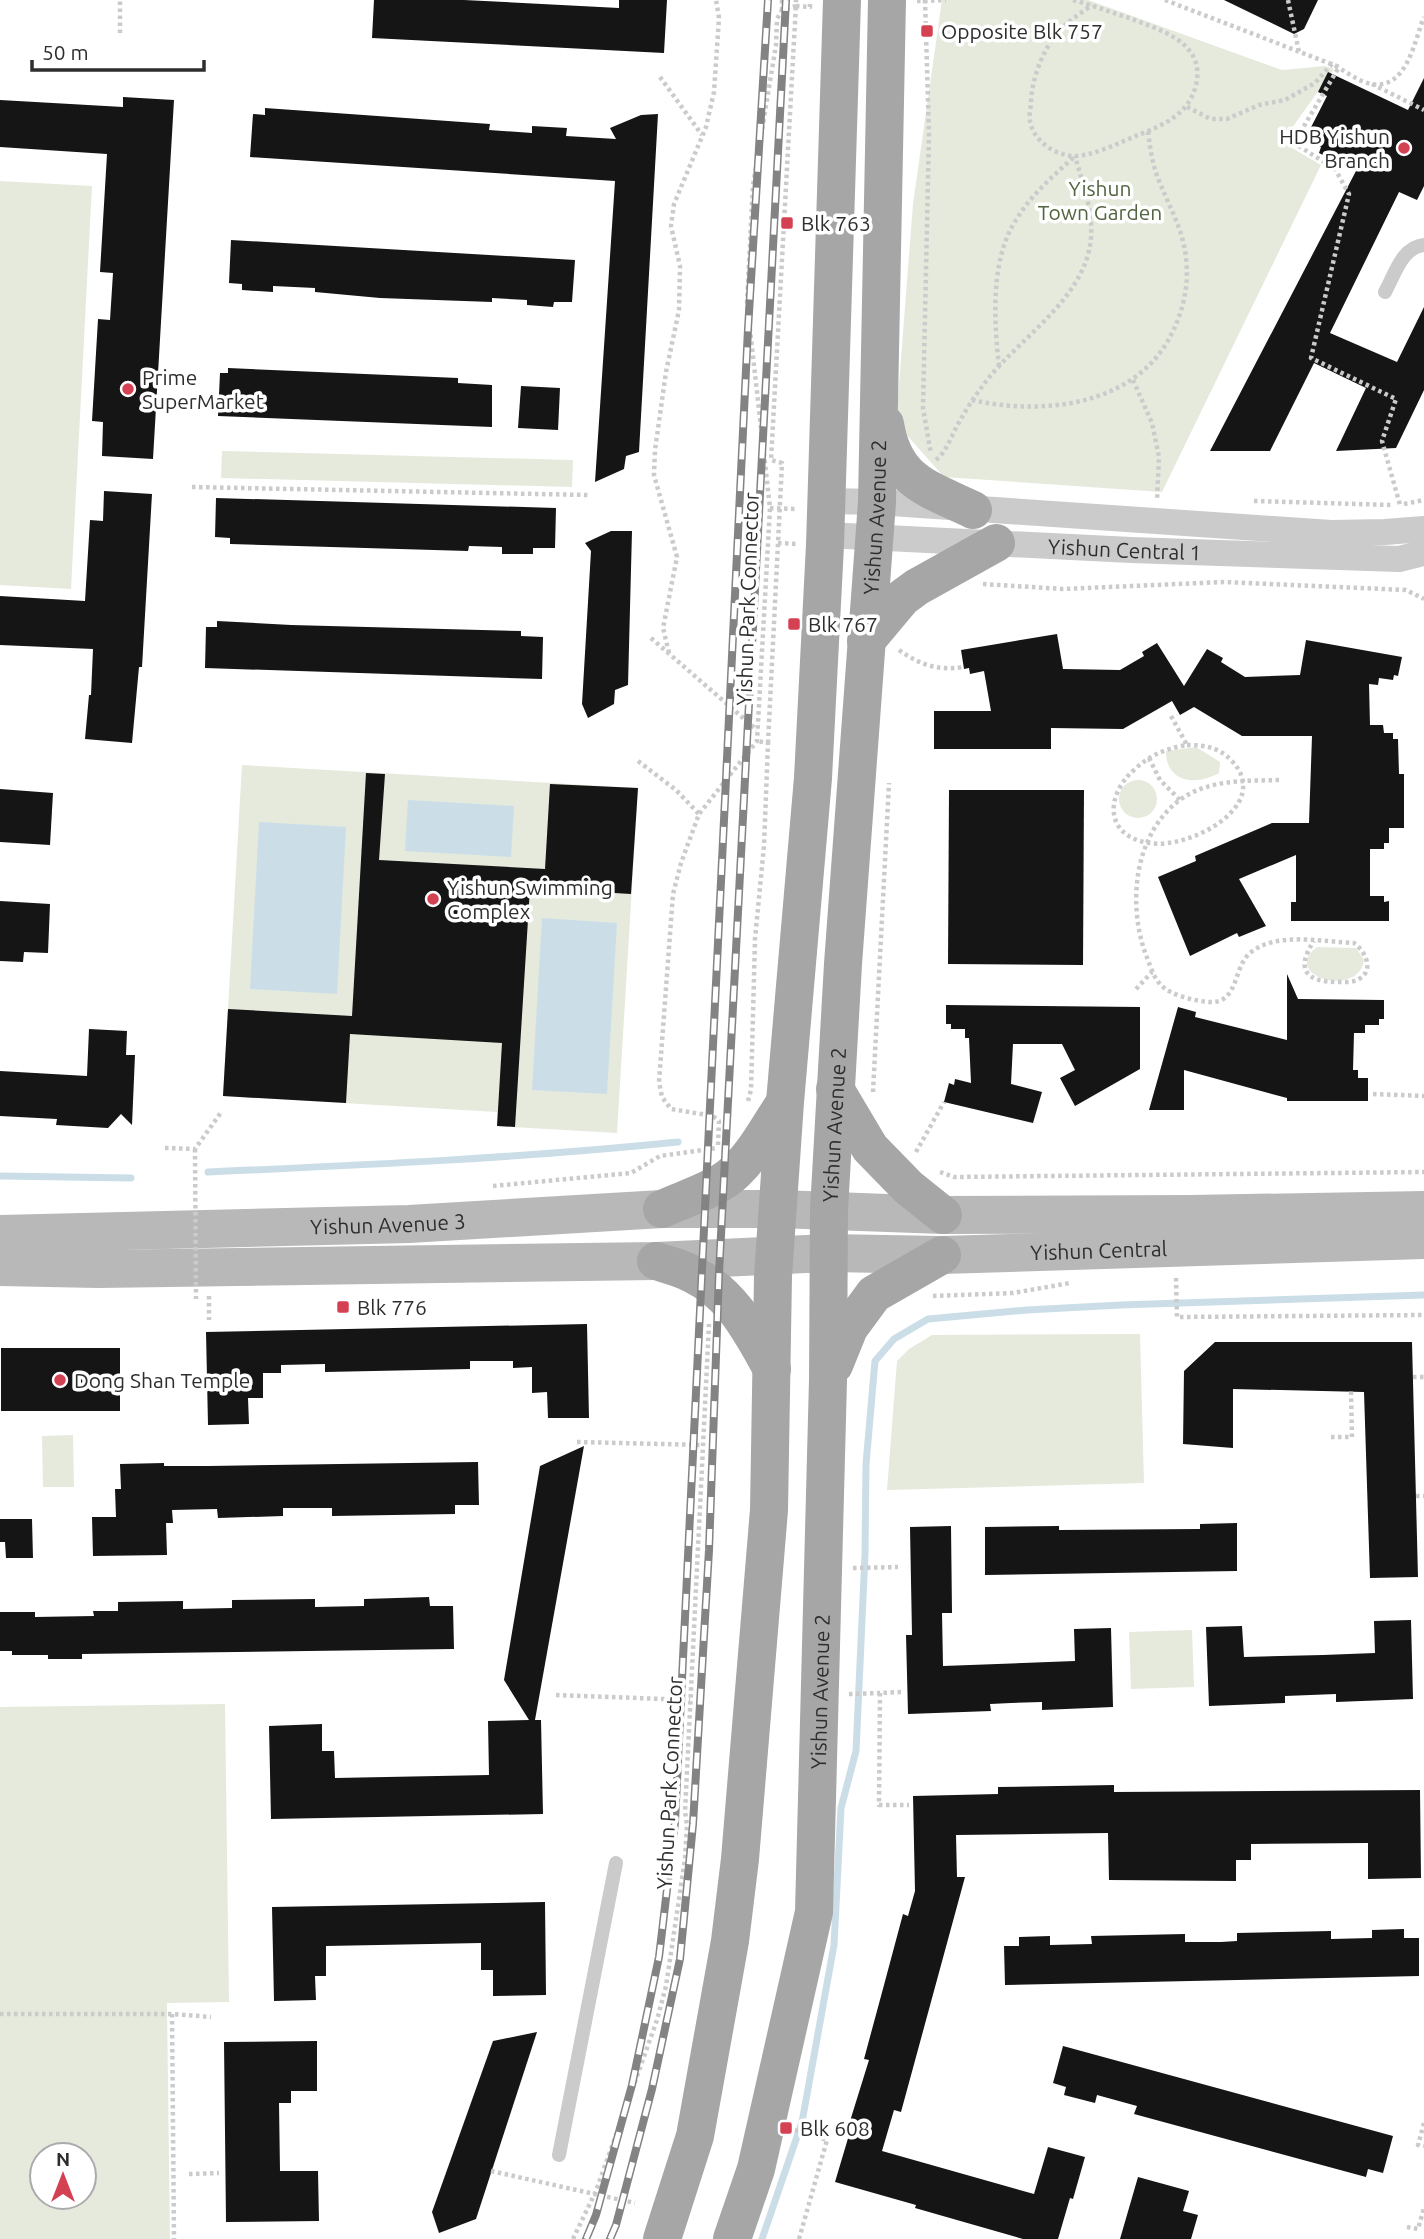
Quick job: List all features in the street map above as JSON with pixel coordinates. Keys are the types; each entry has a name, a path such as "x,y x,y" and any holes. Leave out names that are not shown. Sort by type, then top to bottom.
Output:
{"main road":[{"path":"662,2239 695,2136 730,1941 740,1858 769,1510 775,1256 785,1102 813,778 826,518 842,0"},
{"name":"Yishun Avenue 2","path":"732,2239 756,2169 814,1912 828,1380 829,1210 835,1089 889,644 876,520 902,1"},
{"path":"881,401 888,442 901,467 921,484 973,510"},
{"path":"889,644 902,598 996,543"},
{"path":"835,1089 870,1149 908,1187 943,1215"},
{"path":"662,1209 723,1181 736,1172 785,1102"},
{"name":"Yishun Avenue 3","path":"0,1234 409,1224 662,1209 778,1209"},
{"name":"Yishun Central","path":"778,1209 943,1215 1424,1210"},
{"name":"Yishun Central","path":"775,1256 829,1253 942,1255 1424,1240"},
{"path":"828,1380 849,1328 874,1294 942,1255"},
{"name":"Yishun Avenue 3","path":"0,1268 656,1261 775,1256"},
{"path":"656,1261 693,1274 724,1295 739,1312 773,1370"}],"street":[{"name":"Yishun Central 1","path":"826,518 876,520 973,510 1157,509 1331,533 1424,529"},
{"name":"Yishun Central 1","path":"826,518 876,520 996,543 1412,556 1424,568"}],"lane":[{"path":"1385,292 1406,253 1415,246 1424,244"},
{"path":"559,2155 616,1863"}],"path":[{"path":"120,0 120,33"},
{"path":"669,653 663,628 677,557 654,475 666,372 679,310 680,266 671,226 674,204 703,135 714,92 719,18 716,0"},
{"name":"Yishun Park Connector","path":"757,741 769,508 747,303 753,185 782,0"},
{"path":"782,10 796,3 810,6 810,0"},
{"path":"925,0 929,133 923,408 932,462 943,470"},
{"path":"902,1 946,0"},
{"path":"999,367 995,302 1000,266 1009,234 1028,203 1075,156 1148,131 1174,118 1187,107 1197,80 1197,66 1191,52 1180,40 1164,31 1073,0"},
{"path":"1164,0 1332,64 1424,110"},
{"path":"1288,0 1299,53"},
{"path":"747,1102 751,1090 755,939 764,845 782,463 771,460 796,3"},
{"path":"1075,156 1059,153 1044,145 1030,123 1031,96 1038,67 1055,34 1092,5"},
{"path":"1371,84 1390,81 1401,74 1424,17"},
{"path":"1187,107 1211,120 1227,119 1259,105 1285,100 1315,83 1332,64"},
{"path":"1339,67 1294,143 1335,169 1349,194 1311,358 1396,399 1382,441 1400,505"},
{"path":"660,77 703,135"},
{"path":"972,400 1006,407 1061,404 1104,395 1133,380 1159,354 1170,338 1178,321 1187,285 1186,258 1181,230 1158,180 1152,160 1148,131"},
{"path":"932,462 946,448 972,400 999,367 1058,306 1076,283 1084,266 1091,223 1075,156"},
{"path":"1133,380 1152,423 1159,457 1157,509"},
{"path":"192,487 588,495"},
{"path":"1143,496 1157,509"},
{"path":"1157,509 1171,497"},
{"path":"1253,501 1400,505 1424,500"},
{"path":"971,584 1063,589 1224,582 1406,590 1424,599"},
{"path":"651,638 758,730"},
{"path":"889,644 898,663"},
{"path":"889,644 915,661 936,668 964,667"},
{"path":"1171,716 1187,745"},
{"path":"718,1147 719,1121 713,1116 671,1109 662,1097 659,1082 673,894 699,814 757,741 768,743"},
{"path":"1187,745 1208,745 1225,754 1238,767 1243,781 1236,807 1211,829 1179,843 1147,843 1130,837 1115,822 1113,809 1119,787 1149,758 1167,748 1187,745"},
{"path":"1149,758 1160,780 1180,800"},
{"path":"638,761 676,790 699,814"},
{"path":"877,1104 873,1092 890,770"},
{"path":"1279,780 1220,783 1180,800 1153,831 1142,857 1136,894 1137,922 1152,972 1160,984 1169,992 1211,1003 1225,998 1233,990 1241,963 1251,951 1285,940 1314,941 1354,943 1363,950 1367,970 1359,979 1350,982 1320,982 1310,978 1305,970 1304,960 1314,941"},
{"path":"1136,989 1152,972"},
{"path":"1373,1094 1424,1097"},
{"path":"912,1159 944,1102"},
{"path":"196,1299 195,1149 222,1111"},
{"path":"482,1187 631,1173 660,1156 718,1147 725,1140"},
{"path":"165,1148 195,1149"},
{"path":"933,1169 954,1177 1424,1172"},
{"path":"188,1198 201,1198"},
{"path":"1165,1275 1176,1274 1177,1317 1424,1315"},
{"path":"926,1297 1013,1293 1079,1282"},
{"path":"209,1284 209,1320"},
{"name":"Yishun Park Connector","path":"573,2239 594,2195 666,1986 685,1859 709,1312"},
{"path":"1413,1377 1424,1377"},
{"path":"1331,1437 1352,1437 1351,1391"},
{"path":"578,1441 703,1445"},
{"path":"1416,1496 1424,1496"},
{"path":"858,1568 898,1567"},
{"path":"851,1694 901,1692"},
{"path":"880,1693 879,1805 909,1805"},
{"path":"556,1695 690,1700"},
{"path":"0,2014 172,2014 211,2017"},
{"path":"172,2014 174,2239"},
{"path":"1424,2123 1418,2145 1424,2146"},
{"path":"799,2132 827,2140 799,2239"},
{"path":"491,2171 635,2203"},
{"path":"189,2174 219,2173"},
{"path":"1407,2227 1418,2229 1424,2208"}],"green space":[{"name":"Yishun Town Garden","path":"942,0 1088,0 1282,70 1325,66 1334,69 1282,142 1321,165 1162,492 944,477 896,423 913,204"},
{"path":"0,181 92,186 71,589 0,585"},
{"path":"222,451 573,460 572,487 221,478"},
{"path":"1196,747 1220,762 1219,773 1201,780 1192,780 1184,779 1171,770 1166,751"},
{"name":"Yishun Swimming Complex","path":"242,765 638,788 617,1133 497,1126 497,1112 223,1096"},
{"path":"1138,780 1152,785 1157,799 1152,813 1138,818 1124,813 1119,799 1124,785"},
{"path":"1317,947 1356,948 1364,960 1359,972 1337,981 1314,974 1308,967 1308,957"},
{"path":"1140,1334 1144,1483 887,1490 897,1361 909,1349 932,1335"},
{"path":"73,1435 74,1487 43,1487 42,1436"},
{"path":"1192,1630 1194,1687 1131,1689 1129,1632"},
{"path":"225,1704 229,2002 167,2003 170,2239 0,2239 0,1707"}],"water":[{"path":"408,800 514,806 511,857 405,851"},
{"path":"259,822 346,827 337,994 250,989"},
{"path":"542,918 617,923 607,1094 532,1090"}],"building":[{"path":"374,0 464,0 619,8 619,0 667,0 664,53 372,38"},
{"path":"1224,0 1318,0 1304,29 1294,34"},
{"path":"1328,72 1408,110 1424,78 1424,186 1417,200 1399,192 1330,333 1397,362 1424,307 1424,390 1396,448 1336,451 1366,388 1314,363 1270,451 1210,451 1356,171 1319,153 1321,147 1305,139 1327,96 1318,92"},
{"path":"123,97 174,100 153,459 102,456 103,422 92,421 98,319 110,320 113,273 100,272 107,154 0,147 0,100 123,107"},
{"path":"265,108 490,124 489,130 532,133 532,126 567,128 566,136 616,139 610,128 641,115 658,114 639,452 626,456 624,469 595,482 615,181 250,157 253,114 265,115"},
{"path":"231,240 575,260 572,302 554,302 553,307 527,305 527,300 492,298 492,302 380,298 315,292 315,288 273,286 273,292 242,290 242,284 229,283"},
{"path":"228,368 458,378 458,383 492,385 492,427 218,416 220,373 228,373"},
{"path":"521,386 560,388 558,430 518,428"},
{"path":"104,491 152,494 142,667 139,667 132,743 85,739 93,649 0,645 0,596 85,601 90,520 103,521"},
{"path":"216,498 556,508 555,548 533,548 533,554 502,554 502,547 469,546 468,551 230,544 230,538 215,537"},
{"path":"611,531 632,531 628,685 615,690 614,704 588,718 582,704 591,551 585,543"},
{"path":"217,621 521,631 521,636 543,637 542,679 205,668 206,627 217,627"},
{"path":"1057,634 1063,669 1120,670 1144,656 1142,652 1157,643 1184,686 1207,649 1223,658 1221,662 1245,677 1300,675 1306,640 1402,657 1398,676 1394,675 1393,680 1379,678 1378,685 1369,684 1370,725 1383,725 1384,733 1393,733 1393,739 1398,739 1399,774 1404,774 1404,828 1389,828 1389,843 1384,843 1384,849 1370,849 1370,896 1384,896 1384,902 1389,901 1389,921 1291,921 1291,902 1296,902 1296,855 1239,879 1266,926 1239,937 1237,933 1190,956 1158,877 1196,861 1195,856 1272,823 1309,823 1312,736 1242,736 1194,707 1180,715 1172,701 1123,729 1051,728 1051,749 934,749 934,711 991,711 984,671 970,674 969,668 964,669 961,650"},
{"path":"366,773 385,774 379,860 545,869 550,784 638,788 631,894 530,888 515,1127 497,1126 502,1043 350,1034 346,1103 223,1096 228,1009 352,1016"},
{"path":"0,789 53,793 50,845 0,842"},
{"path":"949,790 1084,790 1083,965 948,964"},
{"path":"0,901 50,904 48,953 24,952 23,962 0,961"},
{"path":"1287,974 1298,999 1384,1000 1384,1019 1379,1019 1379,1025 1365,1025 1365,1033 1354,1033 1353,1070 1358,1070 1358,1078 1368,1078 1368,1101 1287,1101 1287,1098 1184,1070 1184,1110 1149,1110 1178,1007 1196,1012 1195,1017 1287,1040"},
{"path":"946,1005 1140,1007 1140,1069 1075,1106 1060,1078 1075,1070 1062,1044 1013,1044 1011,1084 1042,1092 1033,1123 944,1102 949,1083 954,1085 955,1079 971,1083 969,1038 965,1038 965,1029 951,1029 951,1024 946,1024"},
{"path":"89,1029 127,1031 126,1055 135,1055 132,1125 121,1114 108,1128 56,1125 57,1119 0,1116 0,1071 87,1076"},
{"path":"587,1324 589,1418 548,1418 547,1392 532,1393 532,1367 513,1368 513,1361 470,1361 470,1369 325,1372 325,1364 281,1365 281,1373 263,1373 263,1398 248,1398 249,1424 208,1425 206,1332"},
{"path":"1215,1342 1412,1342 1418,1577 1370,1578 1364,1392 1233,1389 1233,1448 1183,1444 1184,1371"},
{"name":"Dong Shan Temple","path":"1,1348 120,1348 120,1411 1,1411"},
{"path":"584,1446 535,1720 541,1720 543,1814 271,1819 269,1726 322,1724 322,1751 334,1751 335,1778 489,1775 488,1721 529,1720 504,1680 540,1466"},
{"path":"478,1462 479,1505 455,1505 455,1514 332,1516 332,1508 283,1508 283,1516 218,1518 217,1509 172,1510 173,1523 166,1523 167,1555 93,1556 92,1517 116,1517 115,1489 121,1489 120,1464 209,1466"},
{"path":"0,1519 32,1519 33,1558 6,1558 5,1542 0,1542"},
{"path":"1237,1523 1237,1571 985,1575 985,1527 1059,1526 1059,1530 1200,1529 1200,1524"},
{"path":"951,1526 952,1613 942,1613 943,1666 1075,1661 1074,1629 1111,1628 1113,1707 1042,1710 1042,1702 1011,1703 990,1704 991,1711 908,1714 906,1635 912,1635 910,1527"},
{"path":"429,1597 430,1606 453,1606 454,1649 82,1654 82,1659 48,1659 48,1655 12,1655 12,1651 0,1651 0,1612 35,1612 35,1617 94,1616 93,1611 118,1611 118,1602 183,1601 183,1609 232,1608 232,1600 315,1599 315,1607 364,1606 364,1599"},
{"path":"1411,1620 1413,1699 1336,1702 1336,1694 1285,1696 1285,1703 1209,1706 1206,1627 1242,1626 1244,1657 1323,1655 1375,1653 1374,1621"},
{"path":"1114,1785 1114,1792 1420,1790 1421,1878 1368,1879 1368,1843 1251,1844 1251,1860 1236,1860 1236,1881 1109,1880 1108,1833 956,1835 957,1877 965,1877 901,2112 894,2110 882,2151 1034,2194 1048,2147 1085,2157 1073,2199 1070,2198 1058,2239 1023,2239 835,2182 849,2135 846,2134 869,2060 864,2059 903,1914 908,1916 915,1891 913,1796 998,1794 998,1787"},
{"path":"545,1902 546,1995 493,1996 493,1970 481,1970 481,1943 326,1946 326,1976 315,1976 316,2000 274,2001 272,1907"},
{"path":"1404,1929 1404,1938 1419,1938 1419,1976 1005,1985 1004,1946 1019,1946 1019,1937 1050,1936 1050,1945 1092,1944 1091,1936 1185,1934 1185,1942 1221,1942 1237,1941 1237,1933 1331,1931 1331,1939 1372,1938 1372,1930"},
{"path":"537,2032 476,2219 439,2233 432,2212 493,2041"},
{"path":"317,2041 317,2091 291,2091 291,2103 279,2103 280,2171 318,2171 319,2221 226,2222 224,2042"},
{"path":"1063,2046 1393,2136 1383,2173 1368,2169 1366,2177 1134,2114 1137,2106 1097,2095 1095,2103 1064,2095 1066,2087 1053,2083"},
{"path":"1138,2177 1189,2191 1183,2211 1198,2215 1191,2239 1120,2239"}],"waterway":[{"path":"208,1172 502,1157 678,1142"},
{"path":"0,1176 131,1178"},
{"path":"762,2239 802,2122 834,1945 841,1808 856,1751 865,1555 866,1464 875,1361 894,1339 928,1319 1121,1305 1424,1295"}],"railway":[{"path":"586,2239 596,2215 632,2085 659,1957 675,1822 748,329 768,0"},
{"path":"610,2239 652,2089 680,1959 693,1824 786,0"}],"place":[{"name":"Opposite Blk 757","path":"927,31"},
{"name":"HDB Yishun Branch","path":"1404,148"},
{"name":"Blk 763","path":"787,223"},
{"name":"Prime SuperMarket","path":"128,389"},
{"name":"Blk 767","path":"794,624"},
{"name":"Yishun Swimming Complex","path":"433,899"},
{"name":"Blk 776","path":"343,1307"},
{"name":"Dong Shan Temple","path":"60,1380"},
{"name":"Blk 608","path":"786,2128"}]}
